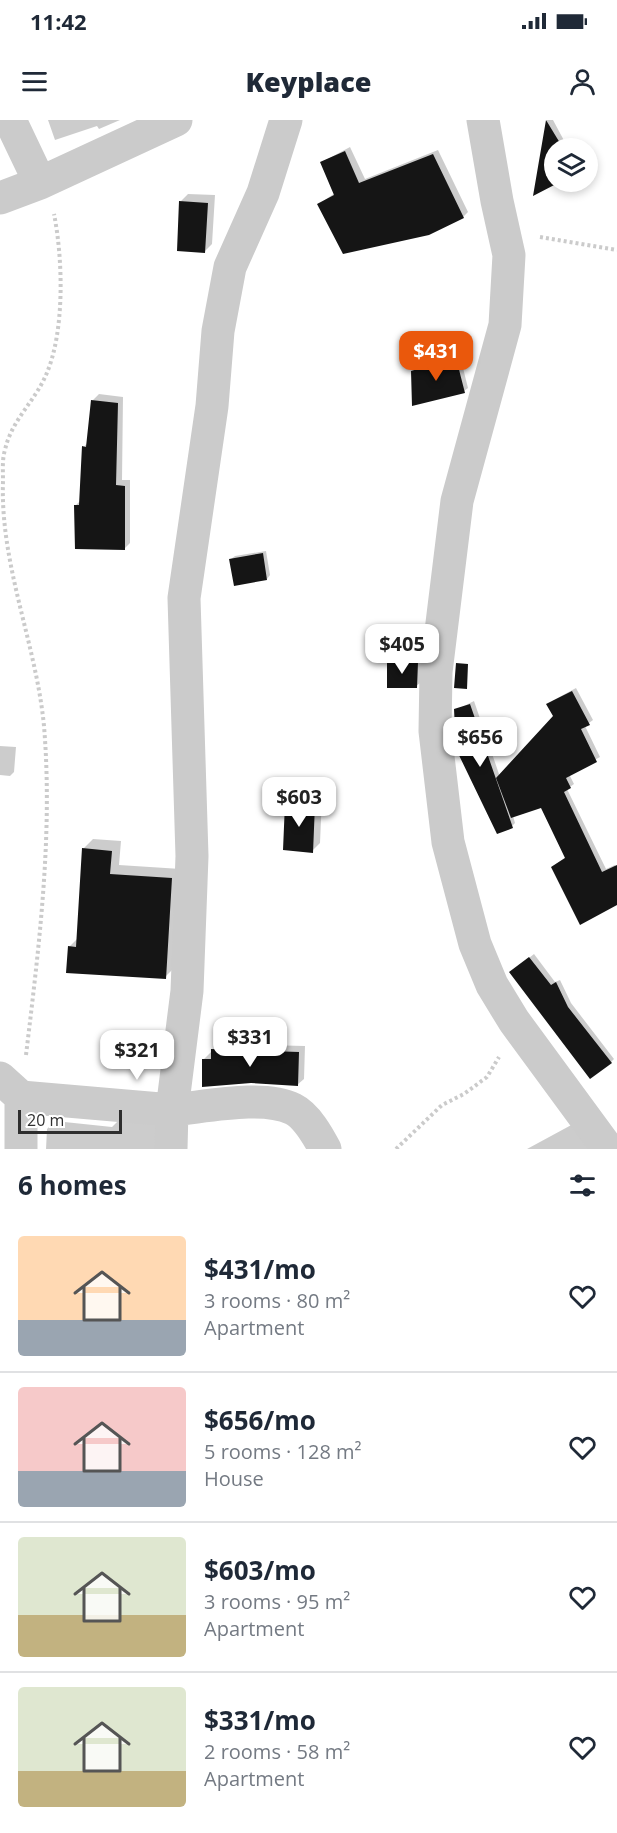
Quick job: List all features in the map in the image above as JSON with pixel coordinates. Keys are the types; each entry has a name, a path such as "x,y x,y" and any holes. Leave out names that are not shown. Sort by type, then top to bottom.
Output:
{"street":[{"path":"10,120 40,183"},
{"path":"0,198 40,183 176,120"},
{"path":"171,1149 172,1110 187,991 192,856 183,598 212,406 218,331 230,267 263,193 286,120"},
{"path":"483,120 509,255 505,325 457,501 436,672 435,731 448,842 475,944 492,985 514,1021 608,1149"},
{"path":"21,1149 10,1088 172,1110 265,1102 294,1109 316,1132 325,1149"}],"path":[{"path":"10,1088 36,976 47,816 44,724 4,533 3,483 4,450 13,426 46,375 58,327 61,285 58,233 52,206 40,183"},
{"path":"503,232 617,249"},
{"path":"0,478 3,483"},
{"path":"396,1149 442,1105 464,1094 487,1077 503,1052 514,1021"}],"building":[{"path":"546,120 557,138 544,138 544,190 533,196"},
{"path":"345,151 359,183 433,154 464,218 429,235 343,254 317,204 334,195 320,162"},
{"path":"179,201 208,203 205,253 177,251"},
{"path":"456,358 465,393 412,406 411,371"},
{"path":"91,400 118,403 116,485 125,486 125,550 75,549 74,505 79,505 82,446 86,447"},
{"path":"263,553 267,580 234,586 229,559"},
{"path":"387,661 418,662 417,688 387,688"},
{"path":"456,663 468,664 467,689 454,688"},
{"path":"572,691 590,725 581,729 597,762 566,778 571,788 564,792 602,872 617,865 617,905 580,925 551,867 565,858 541,808 511,818 496,778 553,716 546,704"},
{"path":"470,704 513,828 497,834 456,749 454,709"},
{"path":"285,803 315,804 313,853 283,850"},
{"path":"82,848 112,851 110,874 172,878 166,979 66,973 68,946 76,947"},
{"path":"529,957 551,985 556,982 568,1007 612,1063 590,1079 509,972"},
{"path":"211,1049 299,1052 298,1086 251,1083 202,1087 202,1059 211,1059"}]}
